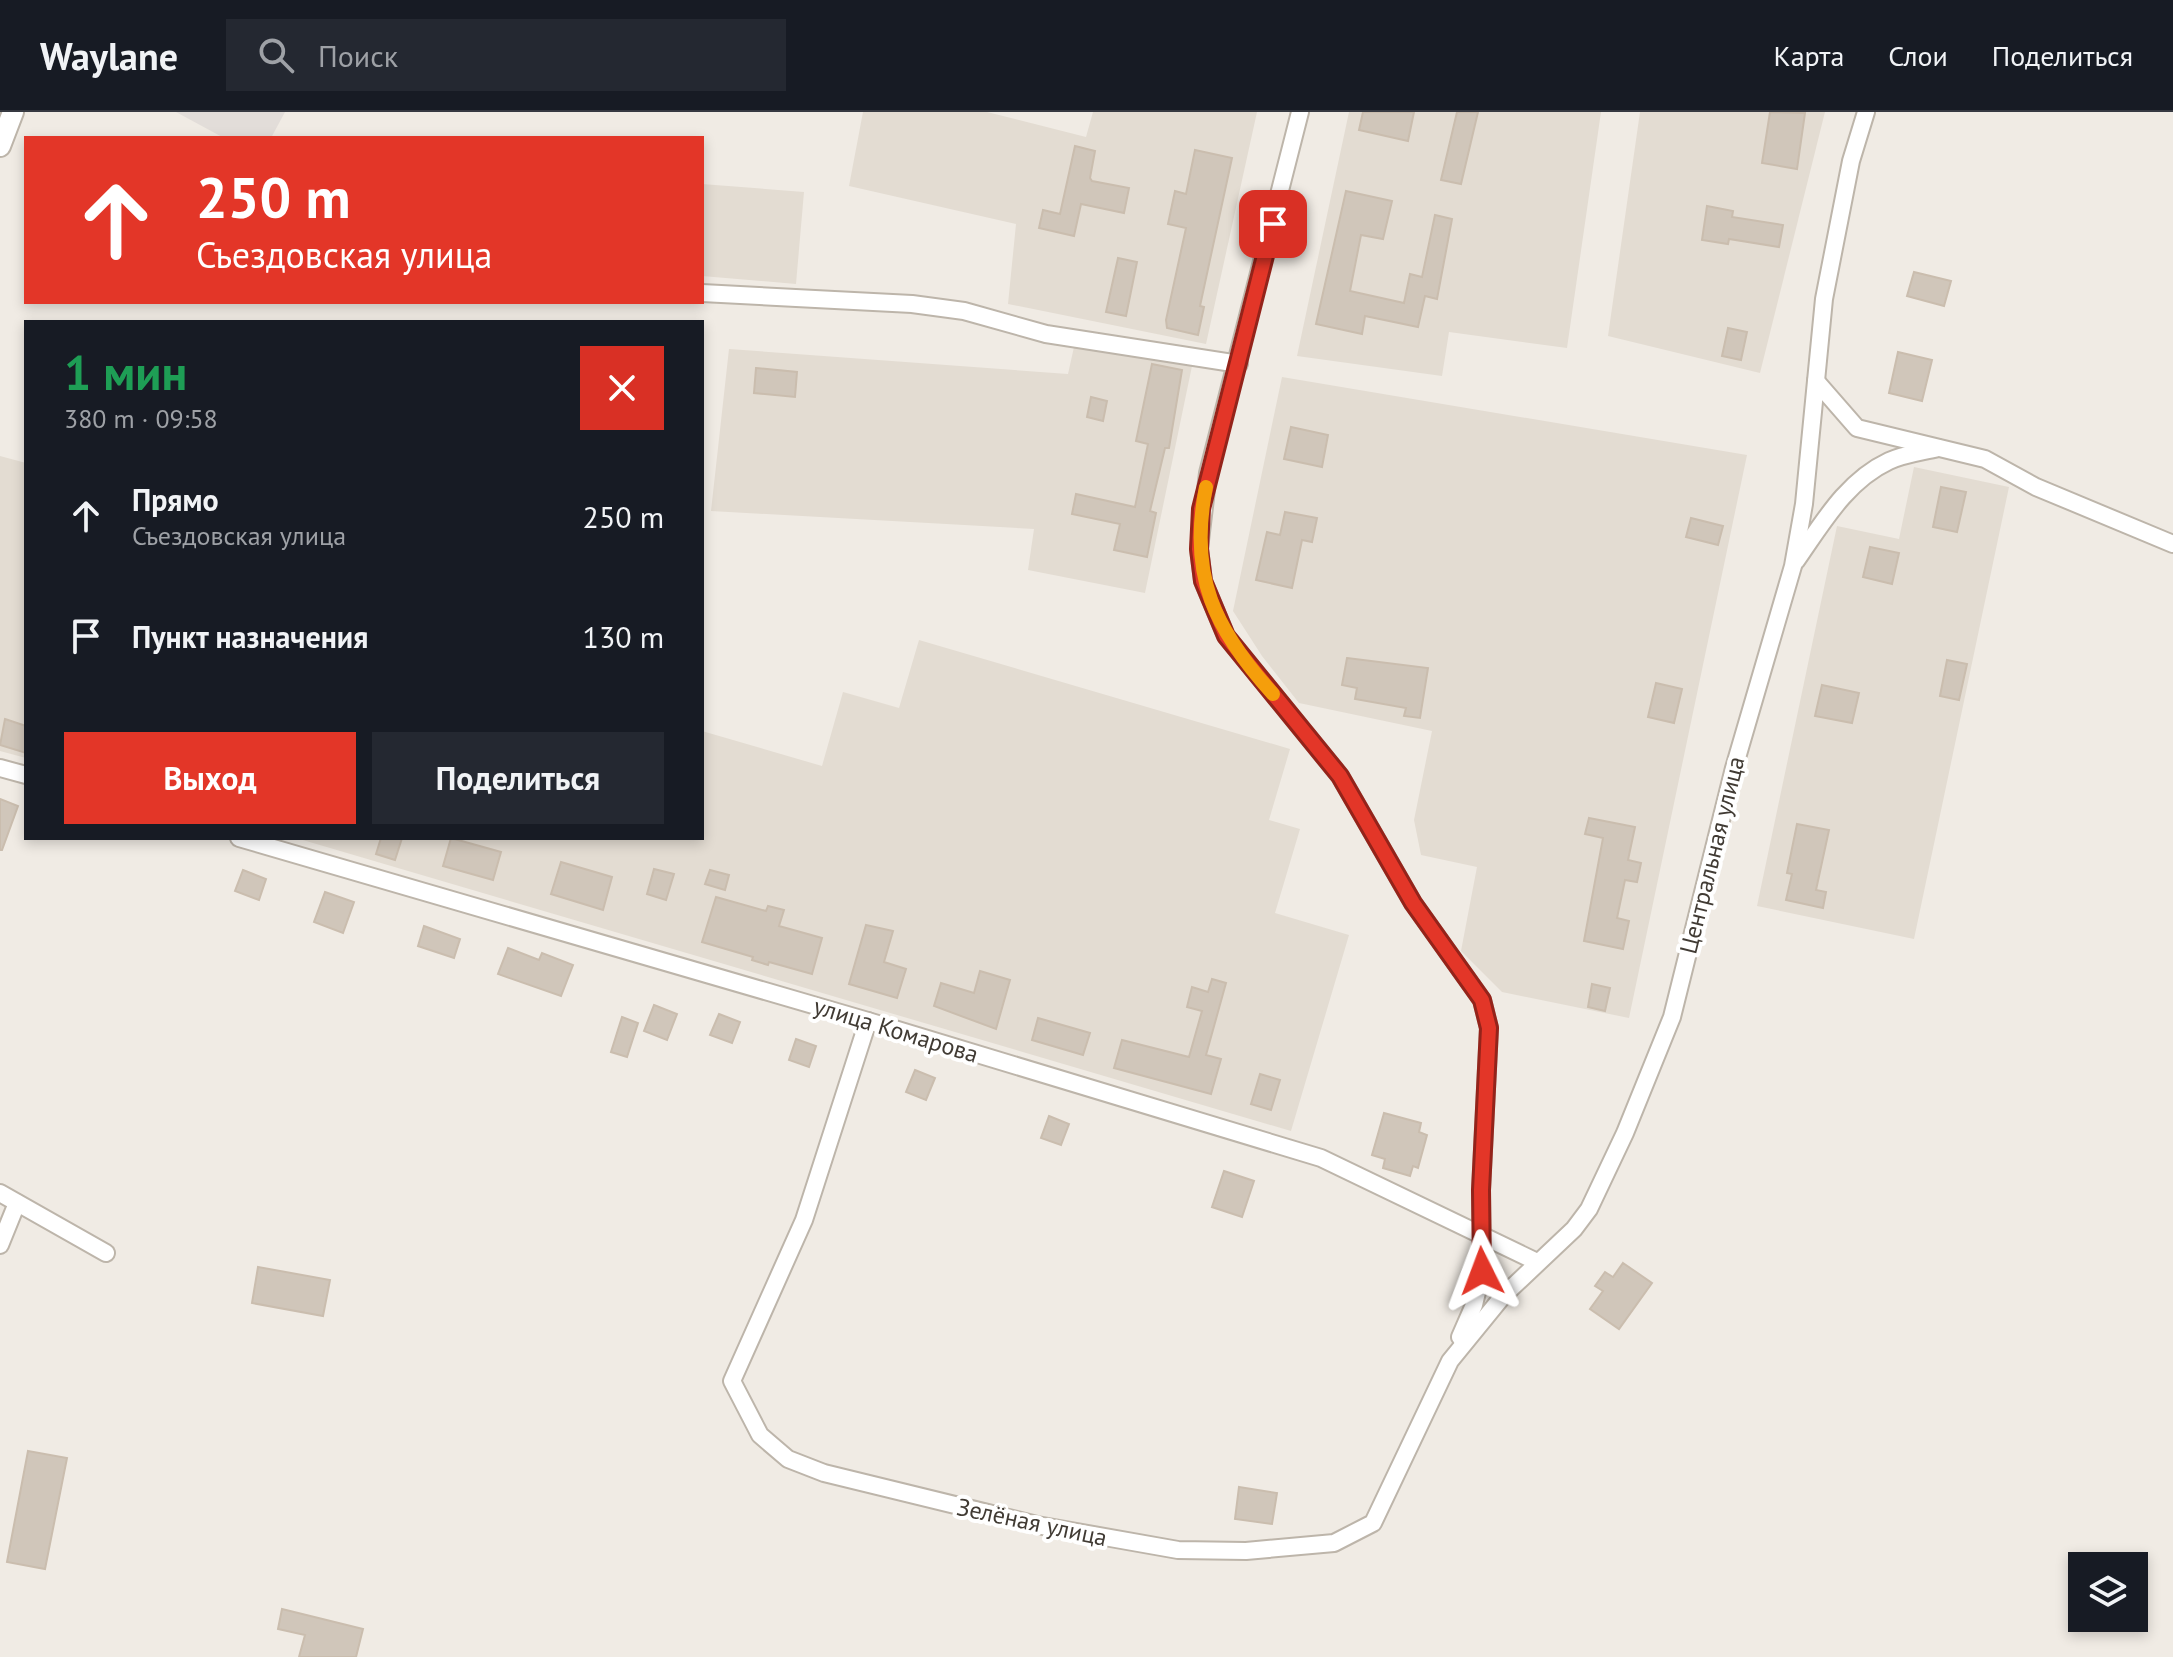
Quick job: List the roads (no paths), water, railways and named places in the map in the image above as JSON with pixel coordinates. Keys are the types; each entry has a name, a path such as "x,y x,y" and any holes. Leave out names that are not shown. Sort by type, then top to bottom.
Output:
{"street":[{"path":"0,146 13,112"},
{"path":"1300,112 1201,509 1199,549 1203,581 1226,636 1340,776 1413,903 1482,1000 1489,1028 1480,1234 1482,1271 1474,1305 1450,1361"},
{"name":"Центральная улица","path":"1373,1523 1450,1361 1478,1324 1537,1262 1574,1229 1589,1209 1672,1017 1734,768 1793,566 1804,504 1835,231 1866,112"},
{"path":"704,293 912,304 964,311 1060,336 1239,364"},
{"path":"1816,381 1857,428 1873,434 1944,446 1985,459 2036,487 2173,544"},
{"path":"1793,566 1841,499 1860,479 1890,460 1944,446"},
{"path":"0,768 24,774"},
{"name":"улица Комарова","path":"246,840 868,1021 1321,1158 1537,1262"},
{"name":"Зелёная улица","path":"868,1021 804,1220 732,1381 760,1435 788,1459 824,1473 1037,1525 1178,1550 1246,1551 1334,1543 1357,1534 1373,1523"},
{"path":"0,1193 106,1253"},
{"path":"0,1245 17,1203"}]}
